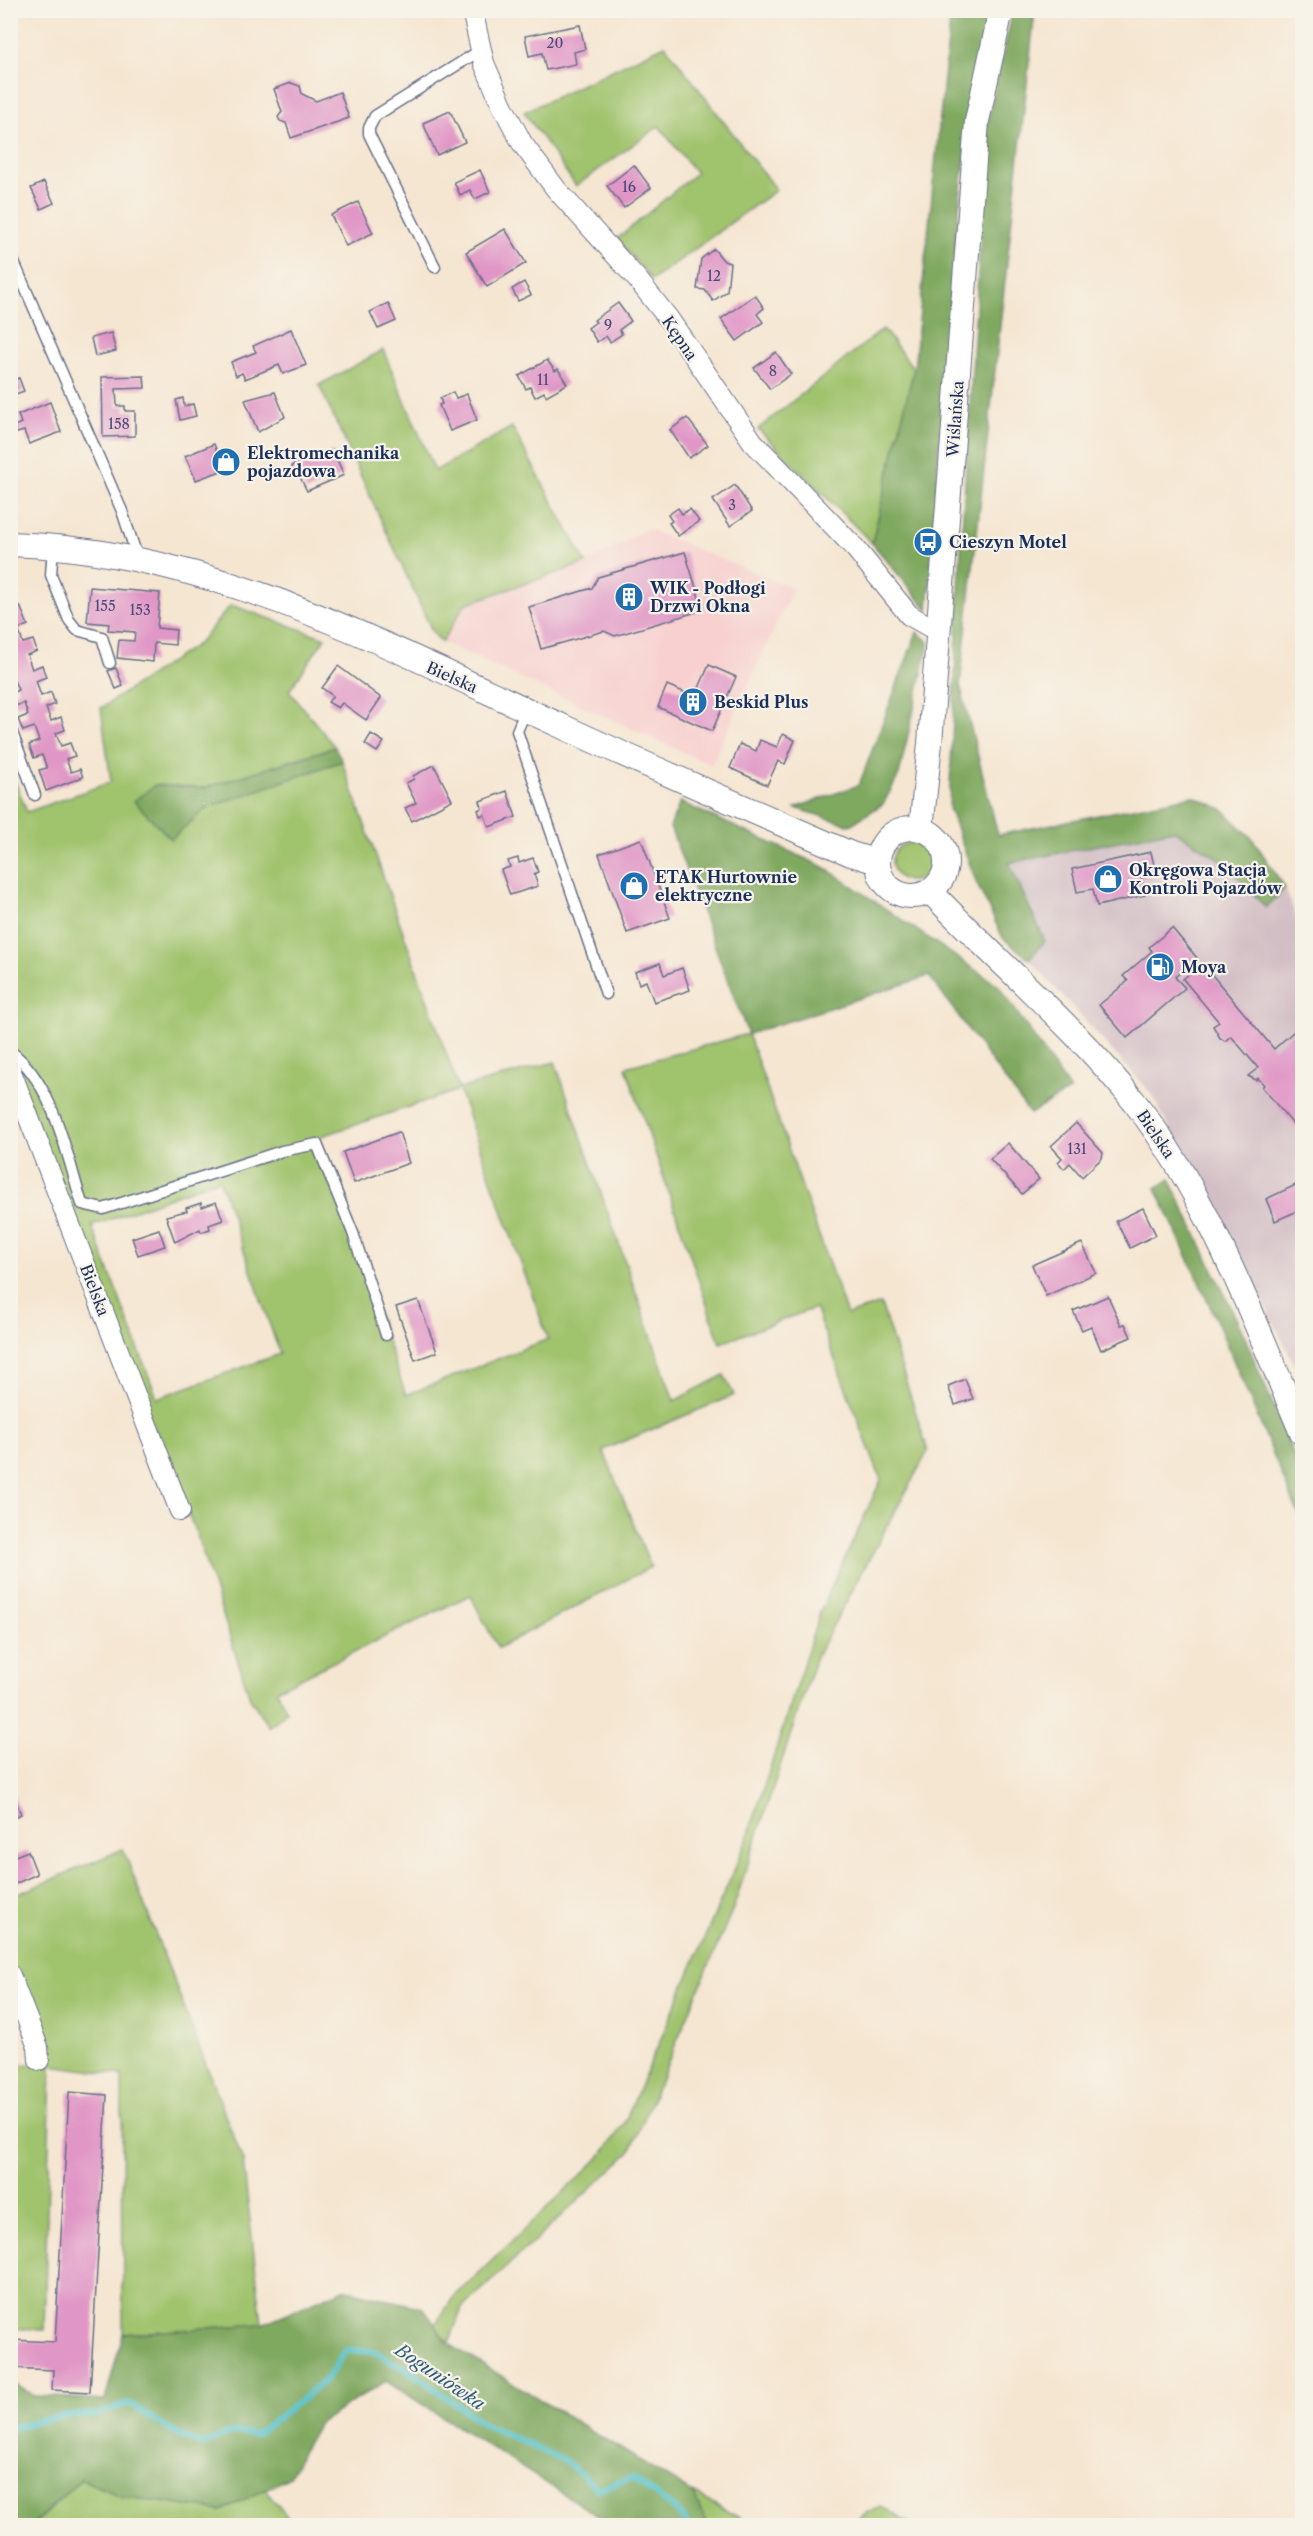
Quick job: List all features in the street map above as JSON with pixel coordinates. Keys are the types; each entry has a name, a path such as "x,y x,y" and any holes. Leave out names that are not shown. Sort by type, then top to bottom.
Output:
{"street":[{"name":"Kępna","path":"472,10 481,50 502,105 522,143 556,189 638,280 668,318 753,442 855,548 909,615 930,627 939,628"},
{"name":"Wiślańska","path":"921,829 939,628 977,121 1001,10"},
{"name":"Bielska","path":"10,544 53,545 138,560 291,604 851,854 878,862"},
{"path":"921,829 939,841 945,851 944,874 930,891 910,896 891,889 884,882 878,862 879,852 891,835 900,830 921,829"},
{"name":"Bielska","path":"930,891 1089,1049 1136,1105 1194,1194 1232,1271 1302,1433"},
{"name":"Bielska","path":"10,1070 180,1511"},
{"path":"10,1975 35,2038 39,2060"}],"lane":[{"path":"435,267 369,134 369,128 375,116 481,50"},
{"path":"10,254 122,511 138,560"},
{"path":"53,545 51,575 69,620 77,630 102,637 110,663"},
{"path":"526,710 517,731 606,994"},
{"path":"10,727 35,795"},
{"path":"10,1052 25,1061 49,1103 82,1204 103,1209 282,1151 316,1144 353,1233 386,1335"}],"shaded area":[{"path":"647,529 793,588 711,765 442,642 465,604 586,563"},
{"path":"1174,830 1225,863 1266,908 1285,888 1302,931 1302,1379 1243,1263 1150,1092 1029,959 1045,941 1008,863"}],"green space":[{"path":"951,11 989,11 965,159 956,234 943,384 928,610 872,543 914,369"},
{"path":"1013,11 1035,11 960,685 998,835 1193,796 1222,809 1252,838 1285,888 1266,908 1225,863 1174,830 1009,863 1045,941 1029,959 1003,938 977,884 949,808 961,546 988,119"},
{"path":"665,45 776,190 652,280 617,239 696,173 659,126 576,186 524,112"},
{"path":"883,329 914,369 872,543 758,429"},
{"path":"383,350 435,471 512,427 586,563 465,604 442,642 433,633 319,385"},
{"path":"231,605 325,638 289,691 335,747 204,788 155,785 134,801 171,839 206,808 342,761 459,1089 555,1062 674,1401 724,1375 734,1395 603,1450 651,1567 498,1648 470,1595 276,1690 287,1711 269,1727 250,1698 197,1536 69,1212 18,1071 22,1067 10,1040 10,768 27,812 111,782 101,708 199,643","holes":["459,1090 548,1339 406,1395 316,1138","219,1179 280,1354 157,1398 92,1226"]},
{"path":"917,632 929,642 899,775 883,804 850,825 795,808 859,785"},
{"path":"335,747 342,761 207,808 171,839 134,801 155,785 204,788"},
{"path":"680,802 824,867 999,986 1070,1090 1030,1114 929,976 748,1034 670,827"},
{"path":"911,843 918,844 924,849 929,855 929,869 924,875 918,880 911,881 904,880 898,875 893,869 892,862 893,855 898,849 904,844"},
{"path":"748,1034 847,1315 881,1304 928,1451 816,1657 734,1906 630,2152 462,2308 449,2343 435,2325 453,2298 600,2157 624,2124 747,1840 820,1612 881,1480 815,1308 720,1343 626,1067"},
{"path":"1170,1179 1244,1335 1302,1475 1302,1522 1215,1317 1156,1188"},
{"path":"123,1849 243,2161 262,2324 123,2334 122,2075 51,2065 44,2330 11,2328 11,2064 50,2065 11,1965 11,1897"},
{"path":"344,2289 423,2308 449,2344 693,2493 707,2525 612,2525 386,2381 319,2423 288,2478 221,2511 120,2496 81,2479 32,2525 11,2525 11,2382 34,2396 105,2400 123,2334 262,2324"},
{"path":"81,2479 120,2496 221,2511 265,2489 294,2525 32,2526"},
{"path":"693,2493 753,2525 707,2525"},
{"path":"880,2506 913,2525 848,2525"}],"building":[{"path":"580,25 585,49 574,52 576,64 546,70 542,53 529,56 525,36"},
{"path":"291,83 300,86 302,94 316,101 340,92 349,118 291,138 286,123 280,121 278,117 282,112 274,89"},
{"path":"450,111 465,142 437,155 423,123"},
{"path":"634,165 651,188 624,208 607,186"},
{"path":"480,170 490,192 475,199 470,190 460,195 454,182"},
{"path":"44,182 54,203 41,209 31,188"},
{"path":"358,202 373,233 346,246 331,215"},
{"path":"505,229 526,263 487,287 466,252"},
{"path":"714,249 724,261 730,263 727,291 713,301 705,290 697,289 701,259"},
{"path":"524,282 531,295 518,301 512,289"},
{"path":"755,295 764,308 757,314 763,322 737,341 721,319"},
{"path":"388,303 396,321 378,329 370,312"},
{"path":"618,303 631,321 619,330 622,334 610,342 606,336 597,342 588,328 596,322 594,320"},
{"path":"291,329 306,365 283,374 279,365 245,379 242,373 236,376 231,362 256,352 253,346"},
{"path":"111,333 116,351 95,356 91,338"},
{"path":"776,352 791,374 770,389 754,368"},
{"path":"547,360 555,371 558,369 567,384 546,396 544,392 535,397 530,387 526,389 519,376"},
{"path":"144,376 145,388 116,389 117,406 125,406 125,411 135,411 135,436 103,437 102,377"},
{"path":"19,378 24,391 10,396 10,381"},
{"path":"275,392 285,417 258,432 245,400"},
{"path":"453,392 456,398 467,394 477,420 450,431 439,405 442,404 440,398"},
{"path":"183,398 184,406 193,404 196,416 180,420 176,400"},
{"path":"50,402 61,432 29,444 24,431 17,433 14,426 21,423 18,415"},
{"path":"687,418 708,445 689,458 670,430"},
{"path":"214,444 219,457 227,454 232,467 196,480 185,456"},
{"path":"333,451 344,475 307,491 297,471 294,472 291,466 307,458 309,462"},
{"path":"735,485 752,511 730,526 713,500"},
{"path":"678,508 682,514 690,509 699,521 678,536 669,523 672,521 668,515"},
{"name":"WIK - Podłogi Drzwi Okna","path":"685,552 703,610 615,636 604,631 541,649 529,607 592,588 598,577"},
{"path":"90,587 160,593 157,628 176,630 175,645 154,643 153,662 117,658 119,640 134,641 135,632 108,630 109,624 87,622"},
{"path":"20,606 28,625 18,629 23,643 33,640 37,651 27,655 32,669 42,665 46,677 36,681 41,696 51,692 55,704 46,708 51,721 61,717 65,730 56,733 61,746 70,743 75,756 66,759 71,772 80,769 83,777 46,791 39,770 47,768 42,755 34,758 29,745 39,741 34,727 23,731 18,719 28,715 24,703 15,706 10,694 18,690 13,678 10,679 10,610"},
{"name":"Beskid Plus","path":"709,665 736,677 712,731 658,707 667,685 695,697"},
{"path":"338,666 381,698 366,720 342,703 338,708 328,702 333,696 322,688"},
{"path":"116,668 123,686 116,689 108,671"},
{"path":"371,734 384,742 377,752 365,744"},
{"path":"783,734 795,740 785,764 778,761 767,785 730,768 740,744 756,751 760,740 777,747"},
{"path":"434,765 452,800 412,821 405,808 416,803 406,783 414,779 413,776"},
{"path":"507,791 516,817 489,827 484,814 480,816 478,810 482,808 480,801"},
{"name":"ETAK Hurtownie elektryczne","path":"641,839 670,918 627,933 599,854"},
{"name":"Okręgowa Stacja Kontroli Pojazdów","path":"1151,852 1156,874 1141,878 1145,895 1097,906 1093,889 1077,892 1072,869"},
{"path":"518,858 519,863 533,858 538,872 534,874 538,886 510,895 501,870 510,867 508,861"},
{"name":"Moya","path":"1172,928 1197,958 1175,977 1185,988 1127,1038 1099,1005 1128,981 1123,976 1152,951 1149,947"},
{"path":"660,963 664,975 682,968 690,990 654,1002 646,981 639,984 635,972"},
{"path":"1202,963 1274,1049 1293,1032 1302,1043 1302,1122 1296,1128 1262,1087 1264,1085 1258,1078 1256,1080 1248,1076 1258,1068 1231,1036 1225,1041 1220,1038 1213,1026 1219,1022 1183,979"},
{"path":"1076,1123 1103,1153 1102,1158 1082,1177 1070,1163 1064,1169 1058,1162 1062,1158 1051,1146"},
{"path":"399,1132 409,1163 354,1183 343,1152"},
{"path":"1008,1143 1039,1179 1022,1194 990,1159"},
{"path":"1302,1182 1302,1209 1275,1221 1266,1199"},
{"path":"216,1202 223,1220 209,1225 210,1229 201,1232 200,1229 175,1242 166,1216 187,1211 186,1208 201,1203 202,1207"},
{"path":"1143,1208 1156,1235 1130,1248 1116,1221"},
{"path":"159,1229 165,1246 138,1255 132,1238"},
{"path":"1082,1243 1096,1273 1046,1296 1032,1265"},
{"path":"1108,1296 1121,1325 1125,1324 1131,1337 1101,1350 1091,1326 1082,1330 1073,1311"},
{"path":"418,1300 437,1352 415,1360 396,1307"},
{"path":"965,1379 973,1399 955,1405 948,1386"},
{"path":"10,1788 21,1814 10,1819"},
{"path":"28,1851 37,1874 15,1884 10,1880 10,1858"},
{"path":"69,2092 107,2095 90,2392 52,2390 53,2370 10,2368 10,2340 55,2342"}],"waterway":[{"name":"Boguniówka","path":"10,2428 67,2415 97,2415 129,2403 171,2431 202,2445 230,2433 257,2434 327,2379 346,2350 373,2351 411,2372 482,2423 567,2462 598,2489 632,2478 674,2508 689,2526"}],"place":[{"name":"Elektromechanika pojazdowa","path":"226,462"},
{"name":"Cieszyn Motel","path":"928,542"},
{"name":"WIK - Podłogi Drzwi Okna","path":"629,597"},
{"name":"Beskid Plus","path":"693,702"},
{"name":"Okręgowa Stacja Kontroli Pojazdów","path":"1108,879"},
{"name":"ETAK Hurtownie elektryczne","path":"634,886"},
{"name":"Moya","path":"1160,967"}]}
